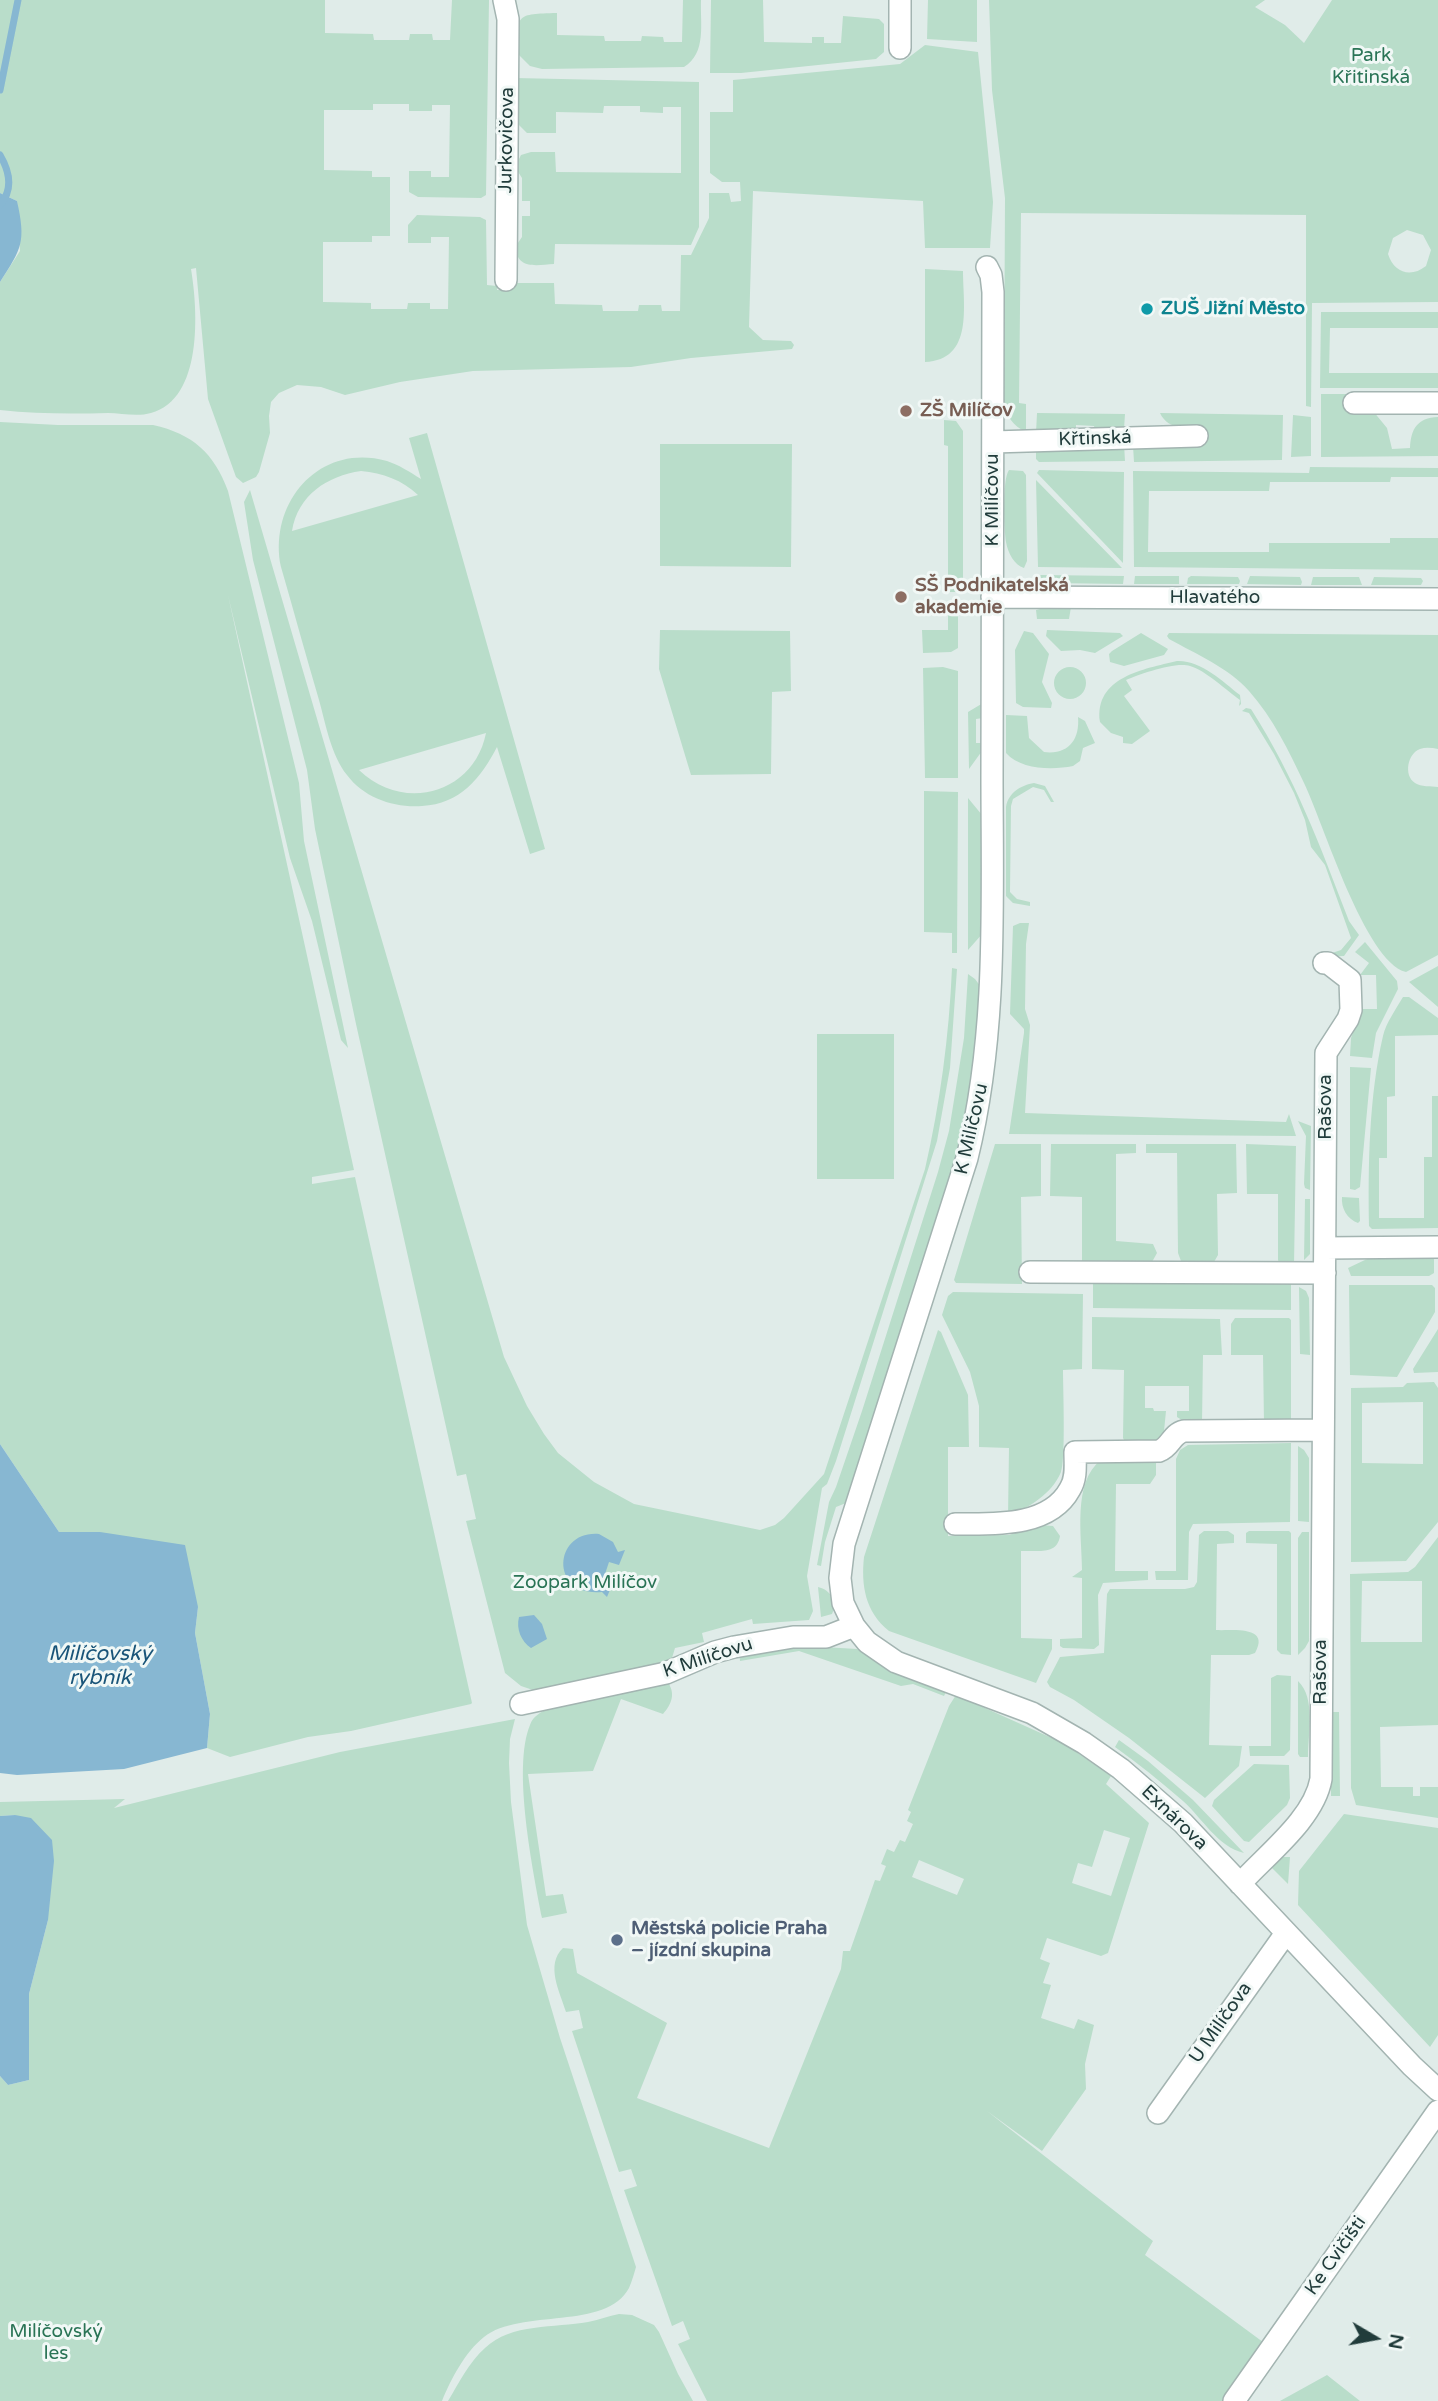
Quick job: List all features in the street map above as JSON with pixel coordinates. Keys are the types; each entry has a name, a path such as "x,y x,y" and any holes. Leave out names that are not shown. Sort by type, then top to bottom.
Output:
{"street":[{"name":"Jurkovičova","path":"504,0 508,19 506,280"},
{"path":"900,0 900,48"},
{"name":"K Milíčovu","path":"522,1704 666,1673 715,1652 734,1647 793,1637 826,1637 854,1626 841,1593 844,1544 967,1158 979,1112 986,1062 992,962 993,442 993,292 987,267"},
{"path":"1354,403 1438,403"},
{"name":"Křtinská","path":"993,442 1196,436"},
{"name":"Hlavatého","path":"992,597 1438,599"},
{"name":"Rašova","path":"1240,1884 1307,1813 1320,1785 1326,1053 1344,1028 1351,1010 1350,980 1328,963 1324,963"},
{"path":"1325,1248 1438,1247"},
{"path":"1030,1272 1325,1273"},
{"path":"955,1524 1008,1524 1049,1509 1071,1488 1075,1471 1075,1451 1159,1451 1167,1446 1176,1434 1184,1431 1323,1430"},
{"name":"Exnárova","path":"854,1626 867,1642 895,1662 1032,1713 1084,1743 1121,1769 1162,1804 1438,2090"},
{"name":"U Milíčova","path":"1158,2113 1286,1933"},
{"name":"Ke Cvičišti","path":"1234,2401 1438,2111"}],"green space":[{"path":"0,0 325,0 325,33 373,34 374,40 409,40 410,34 432,34 433,40 450,40 452,0 489,0 486,195 481,198 418,197 409,192 409,171 431,171 431,177 449,177 450,105 432,105 432,111 409,111 409,104 373,104 373,110 324,110 324,170 372,171 372,177 390,177 390,236 372,236 372,242 323,242 323,302 371,303 371,309 407,309 408,303 430,303 430,309 448,309 449,237 431,237 431,243 408,243 408,225 417,215 480,217 486,220 487,285 497,286 497,290 512,290 513,283 554,283 555,304 602,305 603,311 638,311 639,305 661,305 662,311 680,311 681,255 691,255 709,218 709,193 729,193 731,202 741,201 740,182 722,182 710,173 710,112 733,112 733,80 900,64 925,45 978,52 993,202 990,248 925,248 923,201 753,191 749,327 763,340 791,341 794,345 792,349 691,358 631,367 473,371 400,382 345,395 321,387 297,385 279,393 271,402 270,433 259,472 256,477 243,483 236,477 208,399 196,268 191,269 195,307 193,352 180,390 168,405 140,415 0,410 0,282 20,251 17,201 0,193"},
{"path":"683,0 701,0 699,46 691,61 684,67 542,69 530,66 518,54 517,31 521,19 543,13 557,13 557,35 604,36 605,41 641,41 642,36 663,37 664,42 682,42"},
{"path":"711,0 763,0 764,42 812,43 812,37 824,37 824,43 841,43 843,16 879,19 884,24 884,52 876,59 741,73 710,73"},
{"path":"928,0 977,0 977,42 927,39"},
{"name":"Park Křitinská","path":"989,0 1265,0 1255,7 1285,25 1304,43 1332,0 1438,0 1438,302 1312,303 1311,407 1306,406 1306,215 1021,213 1019,403 1026,404 1026,432 1011,420 1004,402 1005,198 992,90","holes":["1407,230 1423,235 1431,250 1426,266 1415,272 1404,272 1394,266 1388,254 1393,238"]},
{"path":"515,78 699,82 699,227 691,245 555,244 554,264 535,265 520,260 515,247 522,237 522,216 530,216 530,201 522,201 522,178 515,167 521,155 531,152 555,152 556,172 681,173 681,107 663,107 663,113 640,112 640,106 604,106 603,113 556,112 556,133 527,133 516,122"},
{"path":"925,269 963,271 964,315 959,342 952,352 941,359 925,362"},
{"path":"1321,312 1438,312 1438,328 1330,328 1329,373 1438,373 1438,388 1320,388"},
{"path":"1321,394 1350,394 1373,411 1387,428 1392,449 1410,448 1416,426 1420,422 1438,417 1438,456 1321,457"},
{"path":"1037,413 1125,414 1124,429 1095,432 1094,426 1076,425 1076,433 1036,433"},
{"path":"1160,413 1283,415 1282,460 1134,462 1133,446 1181,428 1169,423"},
{"path":"1293,415 1311,417 1311,456 1291,457"},
{"path":"944,420 956,421 963,431 963,582 956,592 948,592 948,446 944,445"},
{"path":"0,422 153,425 167,429 191,440 209,456 228,491 299,783 304,841 348,1048 341,1040 312,921 290,858 228,595 354,1170 312,1177 312,1184 355,1177 471,1704 351,1731 308,1737 230,1757 207,1748 210,1714 195,1633 198,1607 100,1532 59,1532 0,1444"},
{"path":"427,433 545,849 530,854 497,747 476,779 458,795 435,804 401,805 380,800 354,783 341,767 327,729 281,567 279,543 283,521 291,500 304,483 320,469 340,461 362,457 387,461 421,479 409,438","holes":["361,471 392,478 418,495 292,531 301,507 316,489 337,477","486,733 479,754 467,771 452,783 434,790 415,793 396,791 377,783 359,770"]},
{"path":"660,444 792,444 791,567 660,566"},
{"path":"1124,444 1125,461 1039,462 1036,459 1036,448"},
{"path":"1310,467 1438,468 1438,477 1391,477 1390,482 1270,482 1269,491 1149,491 1148,552 1269,552 1269,543 1390,543 1390,538 1438,538 1438,570 1134,567 1133,471 1309,473"},
{"path":"1009,470 1023,471 1026,475 1027,561 1024,568 1012,558 1006,542 1004,493"},
{"path":"1039,470 1124,472 1123,563 1037,473"},
{"path":"1036,480 1122,568 1038,567"},
{"name":"Zoopark Milíčov","path":"250,490 504,1357 527,1406 544,1434 558,1453 594,1482 634,1504 760,1530 775,1525 784,1518 824,1474 925,1169 943,1070 952,968 957,969 950,1068 937,1141 836,1461 827,1484 822,1488 807,1576 813,1611 809,1620 753,1624 752,1619 702,1633 704,1642 675,1648 672,1658 665,1665 536,1691 521,1686 505,1673 466,1521 476,1519 466,1474 457,1476 356,1024 315,829 307,770 253,560 244,502"},
{"path":"1041,575 1124,576 1123,584 1050,583 1036,579"},
{"path":"1135,576 1179,576 1179,584 1134,584"},
{"path":"1191,576 1238,577 1240,581 1239,584 1187,584"},
{"path":"1250,576 1300,577 1302,582 1301,585 1247,584"},
{"path":"1313,577 1359,577 1362,585 1311,585"},
{"path":"1374,577 1421,578 1423,581 1421,585 1371,585"},
{"path":"948,606 956,606 958,609 958,648 951,652 923,653 922,630 948,630"},
{"path":"1071,607 1069,619 1037,619 1036,610"},
{"path":"660,630 790,631 791,691 772,692 771,774 691,775 659,669"},
{"path":"1047,630 1120,633 1123,636 1095,653 1080,650 1061,651 1046,636"},
{"path":"1024,631 1033,633 1049,654 1042,682 1052,703 1051,708 1023,707 1016,703 1015,650"},
{"path":"1141,633 1168,649 1164,655 1124,666 1110,662 1109,654 1112,651"},
{"path":"1169,633 1438,635 1438,749 1424,748 1416,751 1410,759 1408,770 1415,783 1438,787 1438,955 1406,972 1391,963 1375,944 1347,888 1304,783 1266,712 1232,675 1169,639"},
{"path":"1177,661 1194,664 1211,672 1240,695 1241,704 1239,706 1240,700 1202,672 1190,666 1176,665 1126,680 1132,690 1124,696 1150,731 1132,744 1123,743 1123,737 1111,733 1100,722 1100,707 1113,685 1137,672"},
{"path":"943,667 958,671 958,778 925,778 923,668"},
{"path":"1070,667 1081,672 1086,683 1081,694 1070,699 1059,694 1054,683 1059,672"},
{"path":"983,703 983,718 976,719 976,743 983,743 982,751 969,769 968,712"},
{"path":"1251,709 1267,735 1294,786 1349,921 1359,935 1344,956 1320,957 1341,950 1351,938 1325,865 1311,847 1305,820 1294,793 1249,713 1242,711"},
{"path":"1006,715 1027,716 1029,738 1044,752 1060,751 1071,744 1077,733 1078,717 1085,721 1095,743 1083,748 1080,761 1073,766 1029,766 1012,759 1006,753"},
{"path":"1034,783 1045,786 1054,802 1051,802 1044,790 1033,787 1013,799 1011,806 1010,892 1017,899 1030,902 1030,906 1013,903 1006,896 1006,807 1009,798 1016,791"},
{"path":"924,791 958,792 957,953 952,953 952,933 924,932"},
{"path":"968,798 982,815 983,933 968,950"},
{"path":"1029,923 1025,1009 1030,1025 1025,1113 1286,1122 1289,1114 1296,1136 1009,1134 1024,1033 1024,1029 1010,1014 1013,926"},
{"path":"1365,942 1397,981 1398,989 1376,1033 1372,1058 1350,1056 1351,1038 1361,1009 1377,1009 1376,975 1360,975 1369,963 1355,952"},
{"path":"1438,966 1438,1007 1409,982"},
{"path":"968,974 981,987 979,1042 959,1155 846,1503 836,1507 821,1566 817,1565 829,1502 862,1411 949,1131 964,1038"},
{"path":"1403,997 1409,997 1438,1018 1438,1035 1395,1036 1395,1096 1387,1097 1387,1158 1379,1158 1379,1218 1424,1218 1424,1157 1432,1157 1432,1096 1438,1096 1438,1228 1372,1229 1369,1226 1370,1131 1378,1059 1384,1031"},
{"path":"817,1034 894,1034 894,1179 817,1179"},
{"path":"1350,1067 1371,1068 1360,1187 1355,1190 1350,1189"},
{"path":"1298,1121 1311,1126 1310,1190 1305,1188 1304,1184 1306,1136"},
{"path":"995,1144 1041,1144 1041,1196 1021,1197 1022,1284 956,1283 954,1280"},
{"path":"1051,1144 1136,1144 1136,1153 1116,1154 1116,1241 1153,1244 1157,1253 1152,1262 1082,1264 1082,1197 1050,1196"},
{"path":"1146,1144 1236,1144 1237,1193 1217,1194 1218,1255 1214,1262 1181,1261 1178,1253 1177,1153 1146,1153"},
{"path":"1246,1144 1296,1146 1294,1265 1279,1263 1278,1260 1278,1194 1247,1194"},
{"path":"1342,1197 1359,1198 1358,1223 1346,1213"},
{"path":"1305,1199 1310,1199 1310,1254 1304,1260"},
{"path":"1367,1259 1434,1259 1434,1273 1429,1276 1351,1276 1348,1268"},
{"path":"1093,1284 1291,1284 1291,1310 1093,1308"},
{"path":"1349,1285 1432,1285 1435,1288 1435,1312 1397,1377 1350,1375"},
{"path":"1299,1287 1306,1291 1309,1298 1310,1355 1300,1354"},
{"path":"953,1292 1083,1294 1082,1369 1063,1370 1064,1439 1061,1472 1046,1493 1008,1517 1009,1448 979,1447 979,1406 970,1372 942,1315 948,1296"},
{"path":"1092,1317 1220,1319 1222,1355 1203,1355 1202,1423 1185,1422 1177,1417 1177,1411 1189,1411 1189,1386 1145,1386 1145,1408 1166,1411 1163,1441 1125,1442 1124,1370 1092,1369"},
{"path":"1235,1318 1291,1320 1291,1422 1264,1423 1263,1355 1231,1355 1231,1324"},
{"path":"1438,1329 1438,1372 1414,1373 1413,1369"},
{"path":"938,1330 968,1395 969,1447 948,1447 948,1536 1009,1535 1040,1525 1053,1526 1060,1536 1055,1547 1050,1549 1021,1551 1021,1638 1052,1639 1052,1649 1036,1683 889,1631 881,1624 866,1597 864,1557"},
{"path":"1434,1382 1438,1388 1438,1522 1406,1561 1351,1562 1351,1388 1403,1387 1407,1383","holes":["1423,1402 1423,1464 1362,1463 1362,1403"]},
{"path":"1291,1443 1290,1522 1193,1524 1189,1532 1188,1580 1156,1580 1155,1571 1176,1571 1176,1459 1180,1450 1188,1445"},
{"path":"1298,1446 1309,1458 1309,1522 1298,1521"},
{"path":"1101,1460 1156,1463 1156,1475 1150,1484 1116,1484 1115,1571 1148,1571 1148,1580 1103,1583 1098,1595 1099,1645 1094,1649 1063,1648 1060,1646 1060,1639 1082,1638 1082,1578 1072,1577 1082,1570 1082,1496 1092,1470"},
{"path":"1204,1531 1228,1531 1234,1535 1234,1543 1217,1544 1216,1630 1247,1631 1258,1638 1259,1644 1255,1653 1249,1655 1211,1655 1209,1745 1242,1746 1239,1766 1205,1798 1129,1738 1050,1687 1047,1682 1060,1657 1104,1653 1107,1594 1110,1589 1194,1587 1197,1582 1199,1535"},
{"path":"1302,1532 1309,1532 1309,1641 1298,1655 1298,1538"},
{"path":"1246,1533 1291,1533 1291,1655 1281,1654 1277,1650 1277,1544 1246,1543"},
{"path":"1438,1537 1438,1725 1380,1727 1381,1787 1413,1787 1413,1796 1420,1796 1420,1787 1438,1787 1438,1818 1356,1805 1351,1788 1350,1574 1408,1572","holes":["1362,1581 1422,1581 1422,1642 1361,1642"]},
{"path":"818,1587 832,1597 832,1614 821,1617"},
{"path":"790,1645 857,1649 896,1674 946,1692 944,1696 913,1684 901,1686 799,1651 740,1661 739,1652"},
{"path":"1277,1675 1291,1676 1290,1750 1284,1756 1250,1756 1249,1746 1271,1746 1271,1678"},
{"path":"667,1681 672,1698 663,1714 621,1699 593,1771 528,1774 546,1896 563,1894 567,1913 542,1918 524,1793 525,1744 531,1722 549,1708"},
{"path":"1298,1681 1304,1688 1309,1706 1308,1757 1300,1757 1298,1754"},
{"path":"956,1695 1063,1743 1111,1776 1106,1784 1149,1823 1108,1953 1101,1956 1047,1938 1040,1959 1050,1963 1043,1983 1051,1985 1041,2018 1074,2029 1078,2019 1094,2025 1085,2064 1086,2089 1042,2151 987,2111 1153,2241 1145,2255 1267,2345 1227,2401 707,2401 678,2344 690,2339 683,2321 672,2326 624,2190 637,2186 631,2169 619,2172 572,2031 583,2028 579,2010 566,2012 554,1970 555,1962 563,1948 573,1949 577,1973 667,2023 637,2098 769,2148 841,1969 843,1951 850,1951 875,1880 880,1881 886,1866 881,1864 887,1849 894,1852 900,1840 905,1842 913,1824 907,1821 911,1812 908,1810 949,1706","holes":["1104,1830 1130,1838 1111,1896 1072,1883 1078,1863 1092,1867","919,1860 964,1879 957,1895 912,1877"]},
{"path":"1331,1712 1339,1712 1340,1796 1331,1796"},
{"name":"Milíčovský les","path":"515,1719 510,1739 511,1802 527,1925 560,2038 636,2267 629,2288 618,2301 602,2310 519,2323 500,2328 484,2337 459,2366 442,2401 0,2401 0,2076 8,2085 29,2080 29,1994 48,1920 15,1815 0,1816 0,1802 125,1799 114,1808 340,1752"},
{"path":"1119,1740 1193,1800 1244,1853 1226,1845 1183,1801 1115,1747"},
{"path":"1254,1764 1289,1765 1290,1798 1287,1805 1249,1842 1244,1841 1212,1806 1214,1800"},
{"path":"1344,1814 1438,1828 1438,2035 1430,2047 1298,1905 1299,1871"},
{"path":"1282,1857 1290,1857 1288,1884 1270,1866"},
{"path":"619,2314 632,2315 654,2325 693,2401 448,2401 474,2360 485,2348 507,2334 588,2322"},
{"path":"1327,2375 1360,2401 1280,2401"}],"water":[{"path":"0,193 17,201 21,236 13,261 0,282"},
{"name":"Milíčovský rybník","path":"0,1444 59,1532 100,1532 185,1545 198,1607 195,1633 210,1714 207,1748 124,1769 17,1775 0,1773"},
{"path":"599,1534 613,1542 618,1552 625,1550 619,1565 609,1562 604,1577 614,1580 607,1597 602,1592 585,1591 573,1584 566,1575 563,1563 573,1542 584,1536"},
{"path":"534,1615 542,1624 547,1639 531,1648 520,1634 518,1621 519,1617"},
{"path":"0,1816 31,1818 52,1840 54,1861 48,1920 29,1994 29,2080 8,2085 0,2076"}],"waterway":[{"path":"0,90 18,0"},
{"path":"0,155 9,181 7,193 0,205"}],"place":[{"name":"ZUŠ Jižní Město","path":"1147,309"},
{"name":"ZŠ Milíčov","path":"906,411"},
{"name":"SŠ Podnikatelská akademie","path":"901,597"},
{"name":"Městská policie Praha – jízdní skupina","path":"617,1940"}]}
